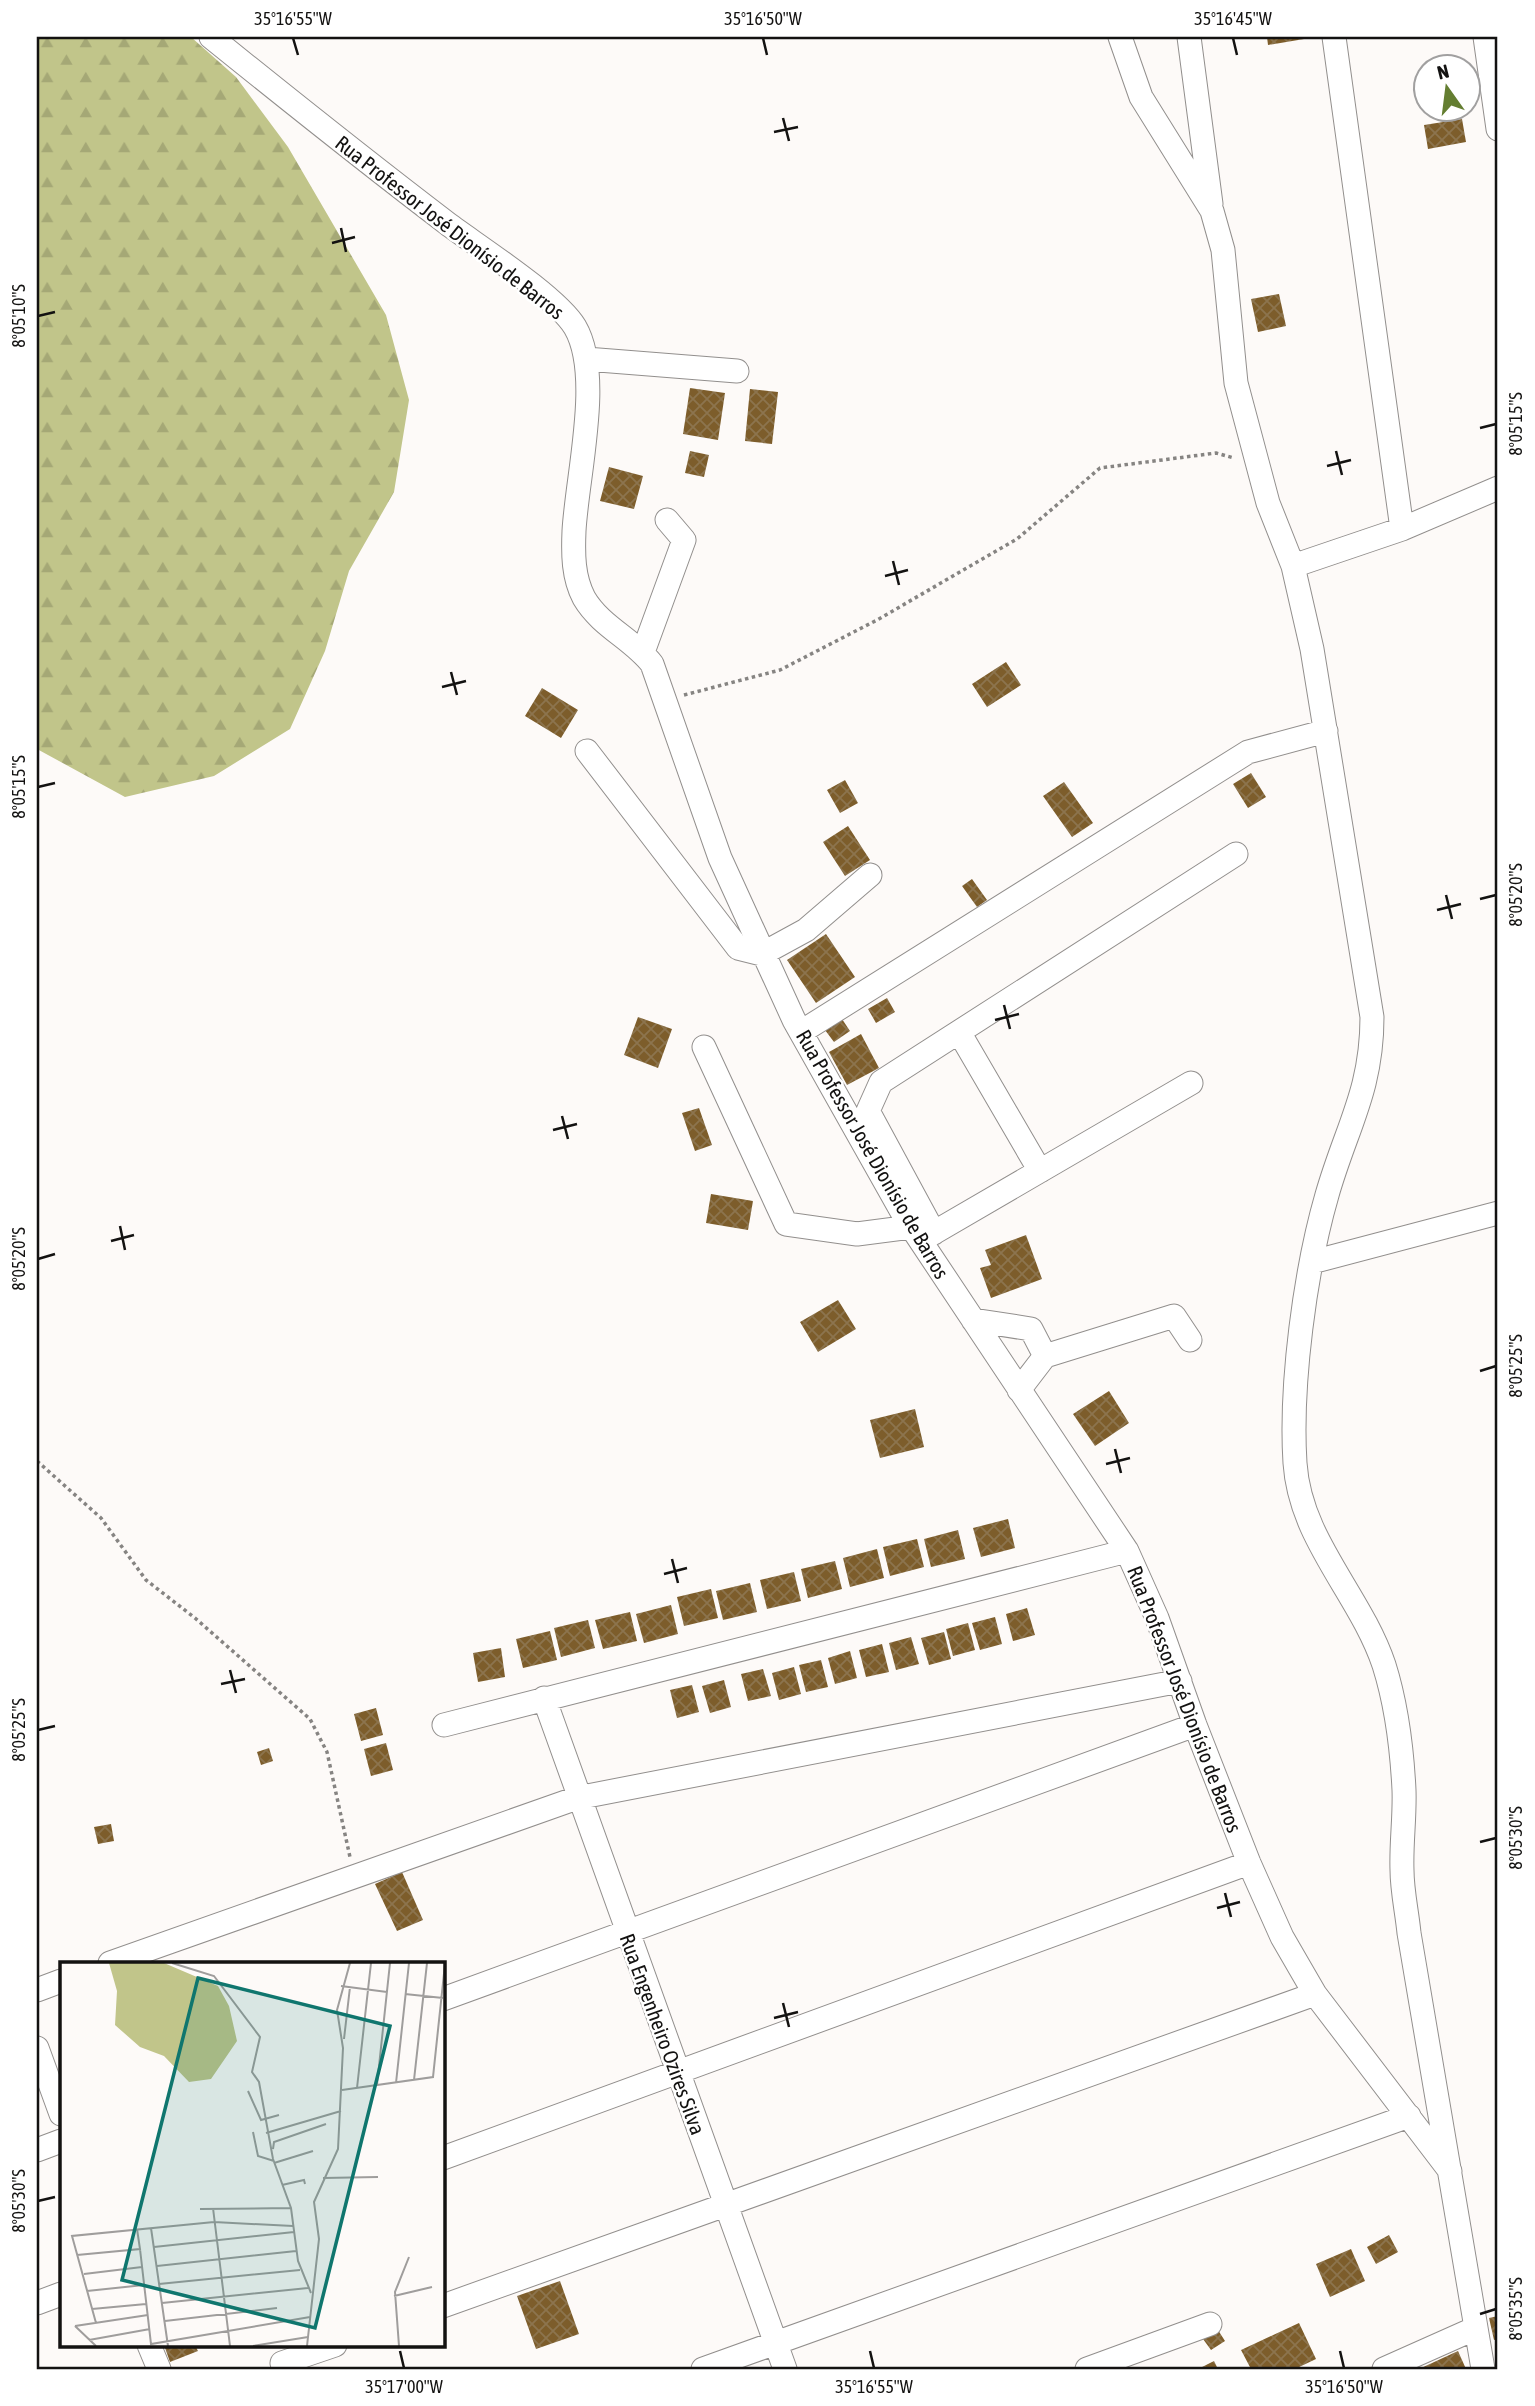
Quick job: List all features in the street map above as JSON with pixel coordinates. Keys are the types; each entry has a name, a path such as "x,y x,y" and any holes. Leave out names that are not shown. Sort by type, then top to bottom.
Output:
{"street":[{"name":"Rua Professor José Dionísio de Barros","path":"211,37 362,159 547,298 575,327 586,359 590,394 576,488 575,569 584,598 600,617 643,652 656,673 712,836 754,925 762,954 801,1032 973,1320 1127,1551 1157,1618 1195,1726 1249,1863 1282,1937 1315,1994 1450,2171 1483,2369"},
{"path":"1120,37 1141,97 1212,211"},
{"path":"1189,37 1212,211 1223,250 1236,383 1257,464 1293,566 1312,649 1372,1017 1372,1054 1362,1101 1328,1194 1312,1262 1296,1382 1295,1462 1300,1501 1314,1536 1370,1630 1384,1667 1398,1733 1404,1790 1402,1870 1409,1933 1450,2171"},
{"path":"1334,37 1402,529"},
{"path":"1485,37 1498,129"},
{"path":"586,359 737,371"},
{"path":"1293,566 1402,529 1498,488"},
{"path":"643,652 684,540 667,520"},
{"path":"801,1032 1248,752 1326,731"},
{"path":"587,751 738,948 762,954 806,930 870,875"},
{"path":"922,1233 868,1111 881,1082 1236,854"},
{"path":"959,1032 1040,1171"},
{"path":"705,1047 786,1224 857,1234 922,1233 1040,1171 1191,1083"},
{"path":"1312,1262 1498,1213"},
{"path":"1019,1390 1045,1356 1174,1316 1190,1340"},
{"path":"973,1320 1031,1329 1045,1356"},
{"path":"444,1725 1127,1551"},
{"path":"117,1962 577,1798 1180,1681"},
{"name":"Rua Engenheiro Ozires Silva","path":"544,1698 577,1798 785,2369"},
{"path":"444,2000 625,1931 1195,1726"},
{"path":"444,2158 1249,1863"},
{"path":"37,1990 60,1981"},
{"path":"444,2306 1315,1994"},
{"path":"37,2048 60,2111"},
{"path":"703,2369 1409,2116"},
{"path":"37,2150 60,2141"},
{"path":"37,2303 60,2294"},
{"path":"1087,2369 1210,2323"},
{"path":"1384,2369 1476,2329"},
{"path":"149,2346 159,2369"},
{"path":"280,2359 331,2346"}],"path":[{"path":"666,699 780,670 877,620 1017,539 1100,468 1216,453 1257,464"},
{"path":"37,1461 101,1518 146,1580 195,1618 310,1719 327,1752 354,1877"}],"green space":[{"path":"37,37 191,37 236,77 288,147 386,315 409,400 394,492 349,571 325,651 290,729 214,776 125,797 37,749"}],"building":[{"path":"1267,37 1310,37 1310,38 1268,45"},
{"path":"1463,122 1466,142 1428,149 1424,125"},
{"path":"1279,294 1286,326 1258,332 1251,299"},
{"path":"690,388 725,393 718,440 683,434"},
{"path":"750,389 778,392 772,444 745,441"},
{"path":"690,451 709,455 704,477 685,473"},
{"path":"609,467 643,476 634,509 600,501"},
{"path":"1006,662 1021,685 987,707 972,684"},
{"path":"542,688 578,710 561,738 525,716"},
{"path":"1251,773 1266,797 1248,808 1233,784"},
{"path":"845,780 858,803 840,813 827,790"},
{"path":"1064,782 1093,823 1072,837 1043,796"},
{"path":"848,826 870,860 845,876 823,842"},
{"path":"972,879 987,900 977,907 962,886"},
{"path":"826,934 855,977 816,1003 787,960"},
{"path":"887,998 895,1012 876,1023 868,1009"},
{"path":"638,1017 672,1029 658,1068 624,1055"},
{"path":"842,1019 850,1031 834,1042 825,1030"},
{"path":"861,1034 879,1068 847,1085 829,1052"},
{"path":"699,1108 712,1145 695,1151 682,1113"},
{"path":"711,1194 753,1201 748,1230 706,1223"},
{"path":"1026,1235 1042,1279 991,1298 980,1268 991,1265 985,1250"},
{"path":"838,1300 856,1329 818,1352 800,1322"},
{"path":"1109,1391 1129,1423 1095,1446 1073,1414"},
{"path":"915,1409 924,1447 880,1458 870,1420"},
{"path":"1008,1519 1015,1548 981,1557 973,1528"},
{"path":"958,1530 965,1559 931,1567 924,1539"},
{"path":"917,1539 924,1567 890,1576 883,1547"},
{"path":"877,1549 884,1578 850,1587 843,1558"},
{"path":"835,1561 842,1589 808,1598 801,1569"},
{"path":"794,1572 801,1601 767,1609 760,1580"},
{"path":"750,1583 757,1612 723,1620 716,1591"},
{"path":"711,1589 718,1618 684,1626 677,1597"},
{"path":"671,1605 678,1634 644,1643 636,1614"},
{"path":"1027,1608 1035,1635 1013,1641 1006,1614"},
{"path":"630,1612 637,1641 603,1649 595,1620"},
{"path":"995,1617 1002,1644 980,1650 972,1623"},
{"path":"588,1620 595,1648 561,1657 554,1628"},
{"path":"968,1623 975,1650 953,1656 946,1629"},
{"path":"550,1631 557,1660 523,1668 516,1639"},
{"path":"944,1632 951,1659 929,1665 921,1638"},
{"path":"911,1637 919,1664 896,1670 889,1643"},
{"path":"882,1644 889,1672 866,1677 859,1650"},
{"path":"501,1648 505,1677 478,1682 473,1653"},
{"path":"850,1651 857,1678 835,1684 828,1658"},
{"path":"821,1660 828,1687 806,1692 799,1665"},
{"path":"794,1667 801,1694 779,1700 772,1673"},
{"path":"763,1669 771,1696 748,1701 741,1674"},
{"path":"724,1680 731,1707 710,1713 702,1686"},
{"path":"692,1685 699,1712 677,1718 670,1690"},
{"path":"376,1708 383,1735 361,1741 354,1714"},
{"path":"386,1743 393,1770 371,1776 364,1749"},
{"path":"269,1748 273,1761 261,1765 257,1752"},
{"path":"111,1824 114,1841 98,1844 94,1827"},
{"path":"402,1872 423,1920 397,1931 375,1884"},
{"path":"1389,2235 1398,2252 1376,2264 1367,2247"},
{"path":"1351,2249 1365,2281 1330,2297 1316,2264"},
{"path":"560,2281 579,2334 536,2349 517,2296"},
{"path":"1498,2316 1498,2339 1494,2340 1489,2318"},
{"path":"1299,2323 1316,2359 1295,2369 1251,2369 1241,2350"},
{"path":"1218,2330 1225,2341 1211,2350 1203,2339"},
{"path":"164,2346 196,2346 198,2351 170,2362"},
{"path":"1458,2351 1466,2369 1419,2369"},
{"path":"1214,2361 1218,2369 1203,2369 1202,2367"}]}
